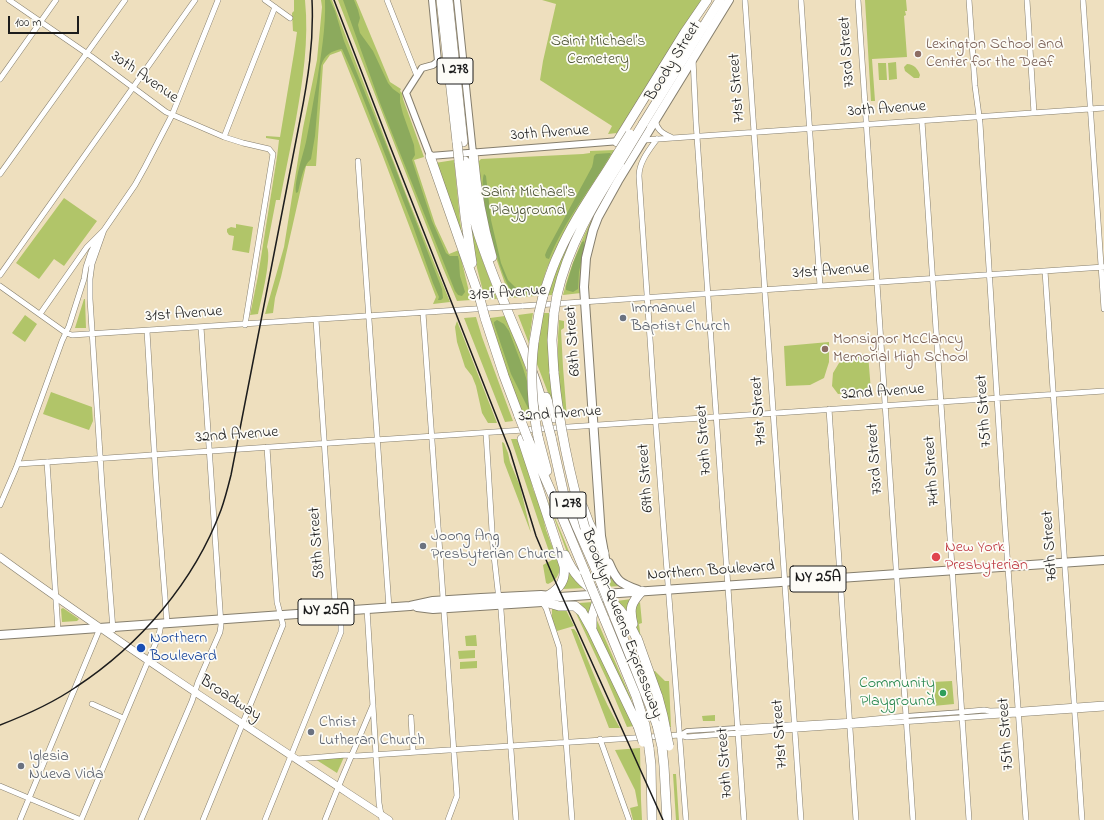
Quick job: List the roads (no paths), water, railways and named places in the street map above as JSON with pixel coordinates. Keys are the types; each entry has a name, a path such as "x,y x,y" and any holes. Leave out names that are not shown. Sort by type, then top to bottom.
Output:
{"highway":[{"name":"I 278","path":"441,0 460,142"},
{"name":"I 278","path":"448,0 467,237 480,299 525,439 560,512"},
{"path":"617,142 685,32 707,0"},
{"path":"560,512 538,437 532,390 534,342 543,296 552,268 563,244 578,218 618,160 713,0"},
{"path":"641,122 720,0"},
{"path":"473,153 475,183 480,210 501,295"},
{"path":"430,156 480,299"},
{"path":"596,570 567,457 554,373 552,340 557,295 565,266 582,227 618,160"},
{"name":"I 278","path":"462,161 476,226 485,254 539,390 564,495 596,570"},
{"path":"526,355 541,382 567,457 584,513 604,553"},
{"path":"525,439 562,562 564,574 560,586 545,600 559,606 572,605 577,607 584,614 642,725 652,787 652,820"},
{"name":"Brooklyn-Queens Expressway","path":"560,512 636,696 642,725"},
{"path":"552,529 574,573 583,582 613,603 623,613 630,624 638,643 658,697 663,716 670,779 666,808 667,820"},
{"name":"Brooklyn-Queens Expressway","path":"596,570 666,747"},
{"path":"638,643 631,609 632,603 642,591"},
{"path":"592,630 592,617 599,594"}],"main road":[{"name":"Boody Street","path":"644,140 729,0"},
{"name":"68th Street","path":"599,594 607,572 601,536 584,288 586,258 598,217 618,181 644,140"},
{"path":"604,553 618,580 623,584 642,591"},
{"name":"Broadway","path":"0,557 148,661 339,786 381,817 389,820"},
{"name":"Northern Boulevard","path":"0,635 389,608 410,606 433,601 444,604 499,600 541,594 545,600 560,597 705,586 1104,560"}],"street":[{"name":"30th Avenue","path":"9,0 166,112 224,137 243,143 269,148 273,154 245,325"},
{"path":"0,79 56,0"},
{"path":"0,174 125,0"},
{"path":"0,274 195,0"},
{"path":"0,505 18,464 62,340 69,326 91,252 104,230 135,185 172,115 218,0"},
{"path":"265,0 290,18"},
{"path":"387,0 417,76"},
{"path":"430,156 406,93 422,68 432,65 438,60 432,0"},
{"path":"457,0 473,153"},
{"name":"71st Street","path":"745,0 800,820"},
{"path":"801,0 820,286"},
{"name":"73rd Street","path":"858,0 913,820"},
{"name":"75th Street","path":"969,0 990,274 1026,820"},
{"path":"1027,0 1034,113"},
{"path":"1083,0 1104,309"},
{"path":"224,137 275,7"},
{"name":"70th Street","path":"693,58 727,585 744,820"},
{"name":"30th Avenue","path":"430,156 1104,108"},
{"path":"655,120 657,128 672,138"},
{"name":"74th Street","path":"922,121 969,820"},
{"name":"69th Street","path":"657,139 641,163 639,169 668,589 686,820"},
{"path":"358,161 370,316 389,608"},
{"path":"40,314 86,247 104,230"},
{"path":"104,230 92,264 90,279 100,459 114,637"},
{"name":"31st Avenue","path":"66,333 72,335 92,335 1102,267"},
{"name":"76th Street","path":"1046,271 1082,820"},
{"path":"0,286 66,333"},
{"path":"423,313 457,796 448,820"},
{"name":"58th Street","path":"265,820 294,757 341,632 341,625 335,602 316,320"},
{"path":"141,820 220,629 221,620 201,327"},
{"path":"0,786 81,820 164,623 147,331"},
{"name":"32nd Avenue","path":"18,464 1104,391"},
{"path":"829,409 856,820"},
{"path":"486,433 493,547 501,610 516,820"},
{"path":"203,820 282,630 283,624 277,602 267,448"},
{"path":"47,462 58,631"},
{"path":"545,600 546,608 560,647 572,820"},
{"path":"367,609 381,817"},
{"path":"20,820 100,628"},
{"path":"92,704 123,718"},
{"path":"325,820 373,704"},
{"path":"906,719 963,718 1104,704"},
{"path":"1075,708 1104,708"},
{"path":"294,757 376,755 680,735 687,737 737,731 906,719 984,710 1019,712"},
{"path":"411,717 413,752"},
{"path":"600,740 629,820"}],"railway":[{"path":"0,725 39,708 67,693 122,652 143,632 180,587 210,537 222,506 231,475 303,105 311,45 312,0"},
{"path":"334,0 510,451 536,536 663,820"}],"place":[{"name":"Lexington School and Center for the Deaf","path":"918,54"},
{"name":"Immanuel Baptist Church","path":"623,318"},
{"name":"Monsignor McClancy Memorial High School","path":"825,349"},
{"name":"Joong Ang Presbyterian Church","path":"423,546"},
{"name":"New York Presbyterian","path":"936,557"},
{"name":"Northern Boulevard","path":"141,648"},
{"name":"Community Playground","path":"943,693"},
{"name":"Christ Lutheran Church","path":"311,732"},
{"name":"Iglesia Nueva Vida","path":"21,766"}],"park label":[{"name":"Saint Michael’s Cemetery","path":"598,51"},
{"name":"Saint Michael's Playground","path":"528,202"}]}
